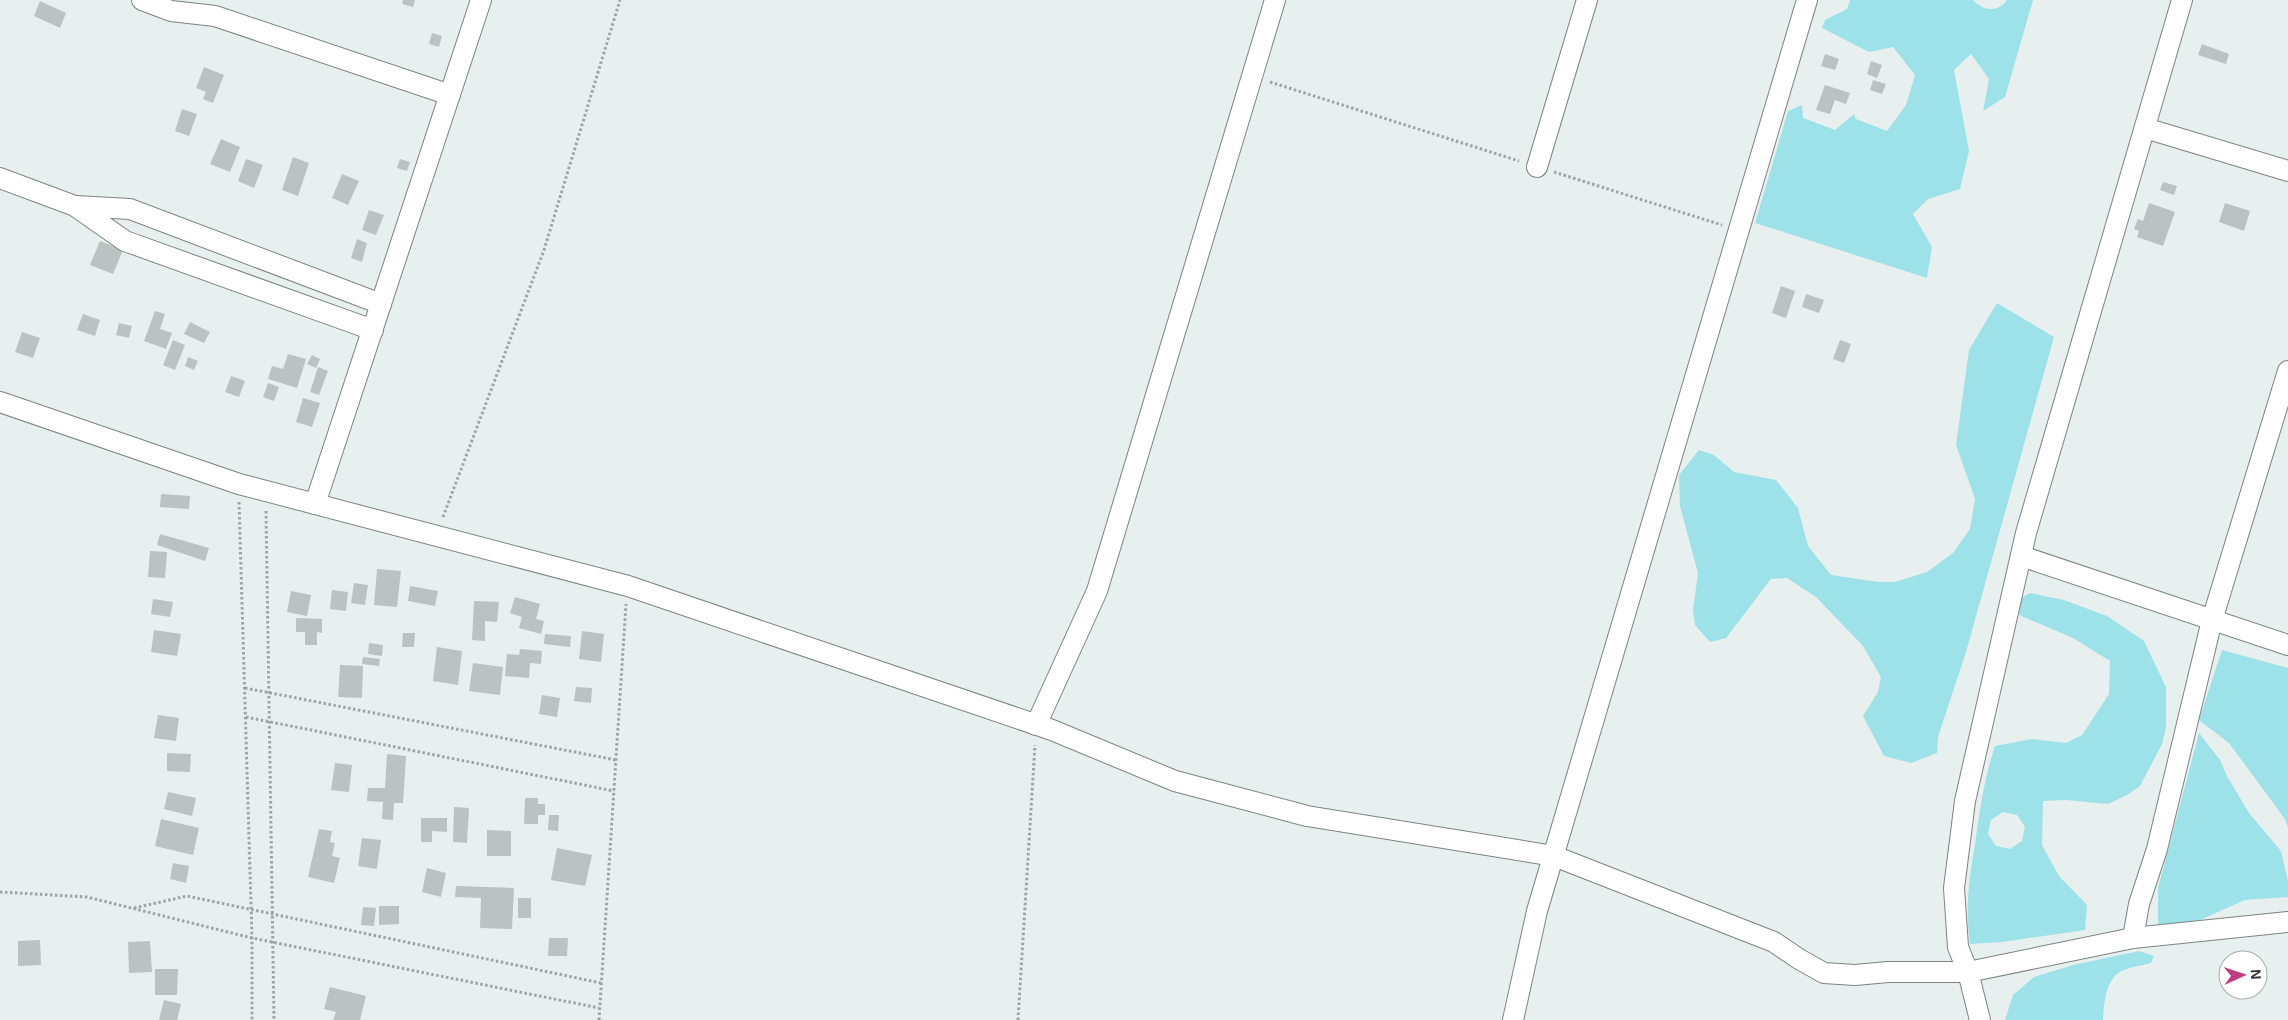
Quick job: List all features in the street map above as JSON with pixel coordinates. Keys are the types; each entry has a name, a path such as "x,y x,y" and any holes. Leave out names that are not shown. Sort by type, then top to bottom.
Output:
{"street":[{"path":"142,0 171,11 215,16 450,95"},
{"path":"316,504 481,0"},
{"path":"1036,725 1097,591 1254,77 1275,0"},
{"path":"1538,167 1587,0"},
{"path":"1513,1020 1537,911 1808,0"},
{"path":"1980,1020 1968,972 1958,946 1954,888 1964,801 2021,556 2182,0"},
{"path":"2145,128 2288,171"},
{"path":"0,178 75,206 125,240 373,330"},
{"path":"75,206 130,209 381,304"},
{"path":"2133,938 2139,904 2157,849 2212,620 2288,371"},
{"path":"0,402 239,484 628,586 1036,725 1175,781 1307,816 1554,856 1774,942 1824,973 1856,975 1888,972 1968,972 2133,938 2288,922"},
{"path":"2021,556 2288,645"}],"path":[{"path":"436,536 544,250 620,0"},
{"path":"1254,77 1739,230"},
{"path":"239,484 252,938 252,1020"},
{"path":"266,491 274,1020"},
{"path":"598,1020 628,586"},
{"path":"245,688 616,760"},
{"path":"246,717 614,791"},
{"path":"1018,1020 1036,725"},
{"path":"0,892 87,897 252,938 599,1008"},
{"path":"132,908 187,896 601,983"}],"shaded area":[{"path":"1850,0 1973,0 1981,6 1995,9 2007,0 2033,0 2005,97 1983,111 1989,79 1971,54 1954,70 1969,151 1960,189 1928,199 1913,214 1932,247 1927,278 1755,223 1788,111 1802,105 1803,118 1835,130 1854,114 1856,119 1887,131 1906,105 1915,75 1893,47 1869,52 1822,28 1825,20 1847,9"},
{"path":"1997,303 2054,337 1966,652 1938,737 1937,753 1911,763 1884,756 1863,716 1878,692 1881,677 1863,646 1816,597 1787,578 1771,579 1726,638 1710,642 1695,625 1693,610 1698,573 1680,506 1679,475 1699,450 1714,455 1734,472 1776,480 1798,508 1808,546 1831,575 1879,582 1895,582 1927,572 1953,553 1970,529 1975,499 1956,445 1969,350"},
{"path":"2030,593 2064,600 2107,616 2144,641 2166,687 2166,728 2162,744 2140,786 2127,795 2108,804 2066,800 2043,801 2042,845 2059,876 2087,905 2085,930 2002,942 1970,944 1968,894 1971,870 1983,794 1995,746 2032,739 2066,743 2082,735 2109,694 2110,661 2073,638 2019,615 2021,598","holes":["2003,812 2017,815 2025,827 2022,841 2010,849 1996,846 1988,834 1991,820"]},
{"path":"2222,650 2288,668 2288,827 2285,819 2229,743 2199,720"},
{"path":"2199,733 2220,760 2227,776 2249,813 2281,851 2288,881 2288,897 2245,900 2200,920 2158,926 2158,888"},
{"path":"2139,951 2154,956 2151,963 2127,969 2115,976 2106,994 2103,1020 2005,1020 2013,995 2034,977 2073,965"}],"building":[{"path":"403,0 415,0 413,7 402,4"},
{"path":"40,1 66,13 60,28 34,16"},
{"path":"432,33 442,36 439,47 429,44"},
{"path":"2202,44 2229,54 2226,64 2198,55"},
{"path":"1825,54 1839,59 1835,70 1821,66"},
{"path":"1871,61 1882,65 1877,78 1867,74"},
{"path":"204,67 224,75 213,103 203,99 206,92 196,88"},
{"path":"1873,80 1886,84 1882,94 1870,90"},
{"path":"1825,85 1850,93 1846,104 1835,100 1830,114 1816,110"},
{"path":"182,109 197,114 189,136 175,131"},
{"path":"221,139 240,147 230,172 210,164"},
{"path":"293,157 309,163 298,196 282,190"},
{"path":"246,159 263,165 254,188 238,181"},
{"path":"400,159 410,162 407,171 397,168"},
{"path":"342,174 359,181 348,205 332,198"},
{"path":"2163,182 2177,186 2174,195 2160,190"},
{"path":"2149,203 2175,212 2163,246 2137,237 2139,231 2134,229 2138,219 2143,221"},
{"path":"2225,203 2250,211 2244,231 2219,222"},
{"path":"369,210 384,215 376,235 362,230"},
{"path":"357,239 367,243 362,262 351,258"},
{"path":"100,241 123,250 113,274 90,265"},
{"path":"1781,286 1795,291 1786,318 1772,313"},
{"path":"1806,294 1824,300 1819,313 1802,307"},
{"path":"155,311 165,314 160,329 172,333 166,349 144,341"},
{"path":"83,314 100,320 95,336 77,330"},
{"path":"190,322 210,332 204,343 184,334"},
{"path":"119,323 132,326 129,338 116,335"},
{"path":"22,332 40,338 33,358 15,352"},
{"path":"173,340 185,345 175,370 163,365"},
{"path":"1840,340 1851,344 1844,363 1833,359"},
{"path":"288,354 306,359 297,388 268,379 272,366 283,369"},
{"path":"312,355 320,359 316,368 307,364"},
{"path":"188,357 198,361 194,370 185,366"},
{"path":"318,367 328,371 319,395 310,392"},
{"path":"231,376 245,381 239,397 225,392"},
{"path":"268,383 279,387 274,401 263,397"},
{"path":"303,398 320,403 312,427 296,422"},
{"path":"161,494 190,496 189,509 160,507"},
{"path":"160,534 209,548 205,561 157,545"},
{"path":"150,551 167,552 165,578 148,577"},
{"path":"377,569 401,571 397,607 374,605"},
{"path":"354,583 368,585 365,605 351,603"},
{"path":"410,586 438,591 435,606 408,601"},
{"path":"332,590 348,592 346,611 330,609"},
{"path":"291,591 311,595 307,616 287,612"},
{"path":"515,597 540,604 536,619 544,621 541,634 519,628 522,617 510,613"},
{"path":"153,599 173,602 170,617 151,614"},
{"path":"474,601 499,602 497,622 485,621 485,641 472,640"},
{"path":"296,618 322,619 322,633 317,632 317,645 305,645 305,632 296,632"},
{"path":"154,630 181,634 177,656 151,652"},
{"path":"582,631 604,634 601,662 579,659"},
{"path":"403,633 415,633 414,647 402,647"},
{"path":"545,634 571,636 570,647 544,644"},
{"path":"369,643 383,645 382,656 368,654"},
{"path":"437,647 462,651 458,685 433,681"},
{"path":"520,649 542,651 541,664 530,663 529,678 505,676 507,654 519,655"},
{"path":"363,657 380,659 379,666 362,664"},
{"path":"473,663 503,667 500,695 469,691"},
{"path":"340,665 363,666 362,698 338,697"},
{"path":"576,687 592,688 591,703 574,701"},
{"path":"542,695 560,698 557,717 539,714"},
{"path":"158,715 179,718 176,741 154,738"},
{"path":"167,753 191,754 190,772 167,771"},
{"path":"387,754 406,756 403,803 394,803 393,820 382,819 383,802 367,801 368,788 385,788"},
{"path":"335,763 352,765 349,792 331,790"},
{"path":"168,792 196,798 192,816 164,809"},
{"path":"525,798 538,798 538,804 545,804 545,815 538,815 538,824 524,824"},
{"path":"454,807 469,808 467,843 453,842"},
{"path":"549,815 559,815 558,831 548,830"},
{"path":"421,818 447,818 447,832 432,831 432,842 421,842"},
{"path":"161,819 199,828 193,855 155,846"},
{"path":"319,829 332,831 330,842 335,843 332,856 340,858 334,883 308,877"},
{"path":"487,830 511,831 511,856 487,856"},
{"path":"362,838 381,840 377,869 358,866"},
{"path":"557,848 592,855 585,886 551,880"},
{"path":"173,863 189,866 186,883 170,879"},
{"path":"427,868 446,873 441,897 422,892"},
{"path":"456,886 514,888 512,929 480,928 481,898 455,897"},
{"path":"518,898 531,898 531,918 518,918"},
{"path":"379,906 399,906 399,924 379,925"},
{"path":"363,907 376,908 374,926 361,925"},
{"path":"549,938 568,938 567,956 548,956"},
{"path":"40,940 41,965 18,966 18,941"},
{"path":"150,941 152,972 129,973 128,942"},
{"path":"155,969 178,969 177,995 155,995"},
{"path":"330,987 366,996 360,1020 333,1020 336,1012 324,1009"},
{"path":"164,1000 181,1004 177,1020 159,1020"}]}
